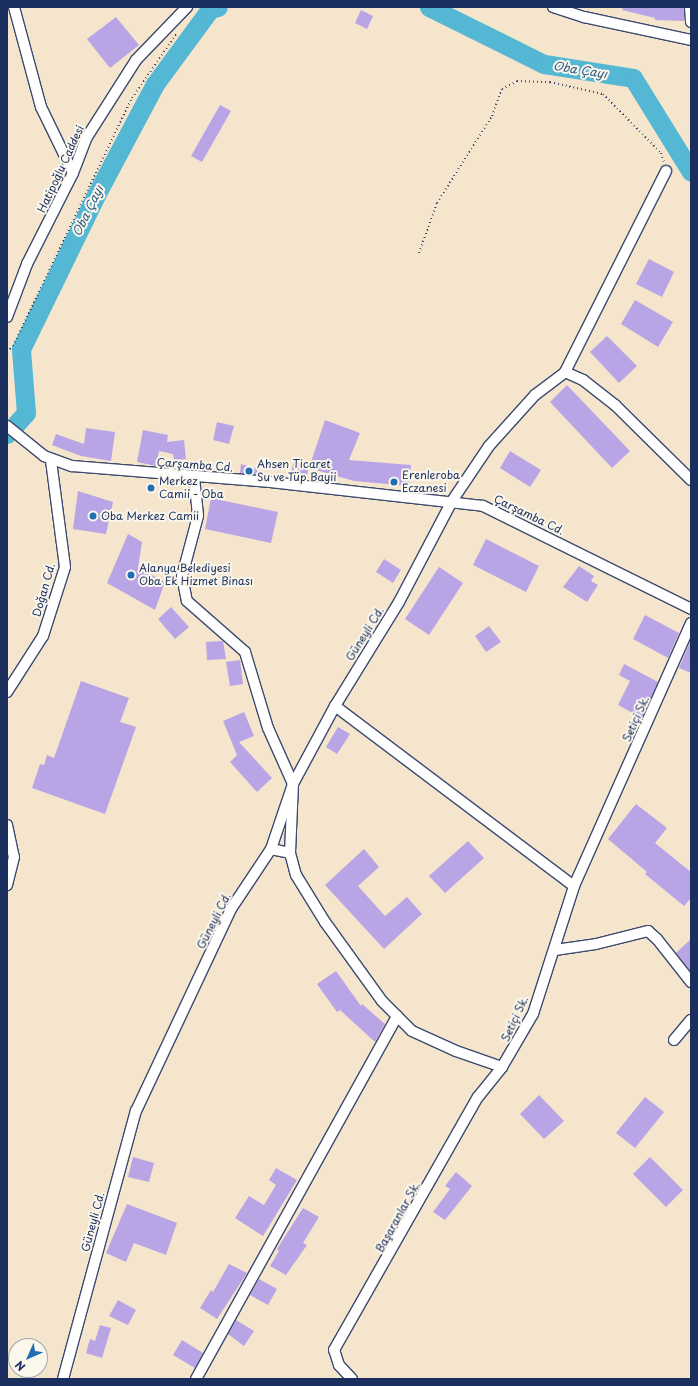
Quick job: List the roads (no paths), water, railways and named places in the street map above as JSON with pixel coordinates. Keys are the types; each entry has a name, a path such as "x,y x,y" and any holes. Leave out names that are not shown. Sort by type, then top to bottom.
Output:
{"street":[{"path":"14,7 41,107 73,172"},
{"name":"Hatipoğlu Caddesi","path":"7,317 28,264 73,172 87,137 136,60 187,7"},
{"path":"553,7 584,17 691,40"},
{"path":"690,7 691,22"},
{"path":"666,171 565,372 583,380 615,405 691,480"},
{"name":"Güneyli Cd.","path":"62,1379 136,1111 231,909 271,849 293,784 334,706 399,602 452,501 489,446 536,395 565,372"},
{"name":"Çarşamba Cd.","path":"7,426 35,450 51,460 66,465 116,471 270,482 452,501 483,506 691,609"},
{"name":"Doğan Cd.","path":"7,692 43,636 65,566 51,460"},
{"path":"194,477 198,516 182,576 187,601 245,652 268,728 293,784 290,853 296,875 324,922 382,1001 412,1031 456,1051 502,1067"},
{"name":"Setiçi Sk.","path":"502,1067 533,1014 555,950 574,886 691,623"},
{"path":"334,706 574,886"},
{"path":"7,825 14,857 7,885"},
{"path":"271,849 290,853"},
{"path":"555,950 596,944 648,931 658,939 691,982"},
{"path":"196,1379 397,1016"},
{"path":"674,1040 691,1020"},
{"name":"Başaranlar Sk.","path":"352,1379 339,1365 334,1350 478,1097 502,1067"}],"waterway":[{"name":"Oba Çayı","path":"7,434 26,413 21,349 96,195 155,84 210,9 218,7"},
{"name":"Oba Çayı","path":"429,7 544,64 633,78 691,172"}],"place":[{"name":"Ahsen Ticaret Su ve Tüp Bayii","path":"249,471"},
{"name":"Erenleroba Eczanesi","path":"394,482"},
{"name":"Merkez Camii - Oba","path":"151,488"},
{"name":"Oba Merkez Camii","path":"93,516"},
{"name":"Alanya Belediyesi Oba Ek Hizmet Binası","path":"131,575"}]}
